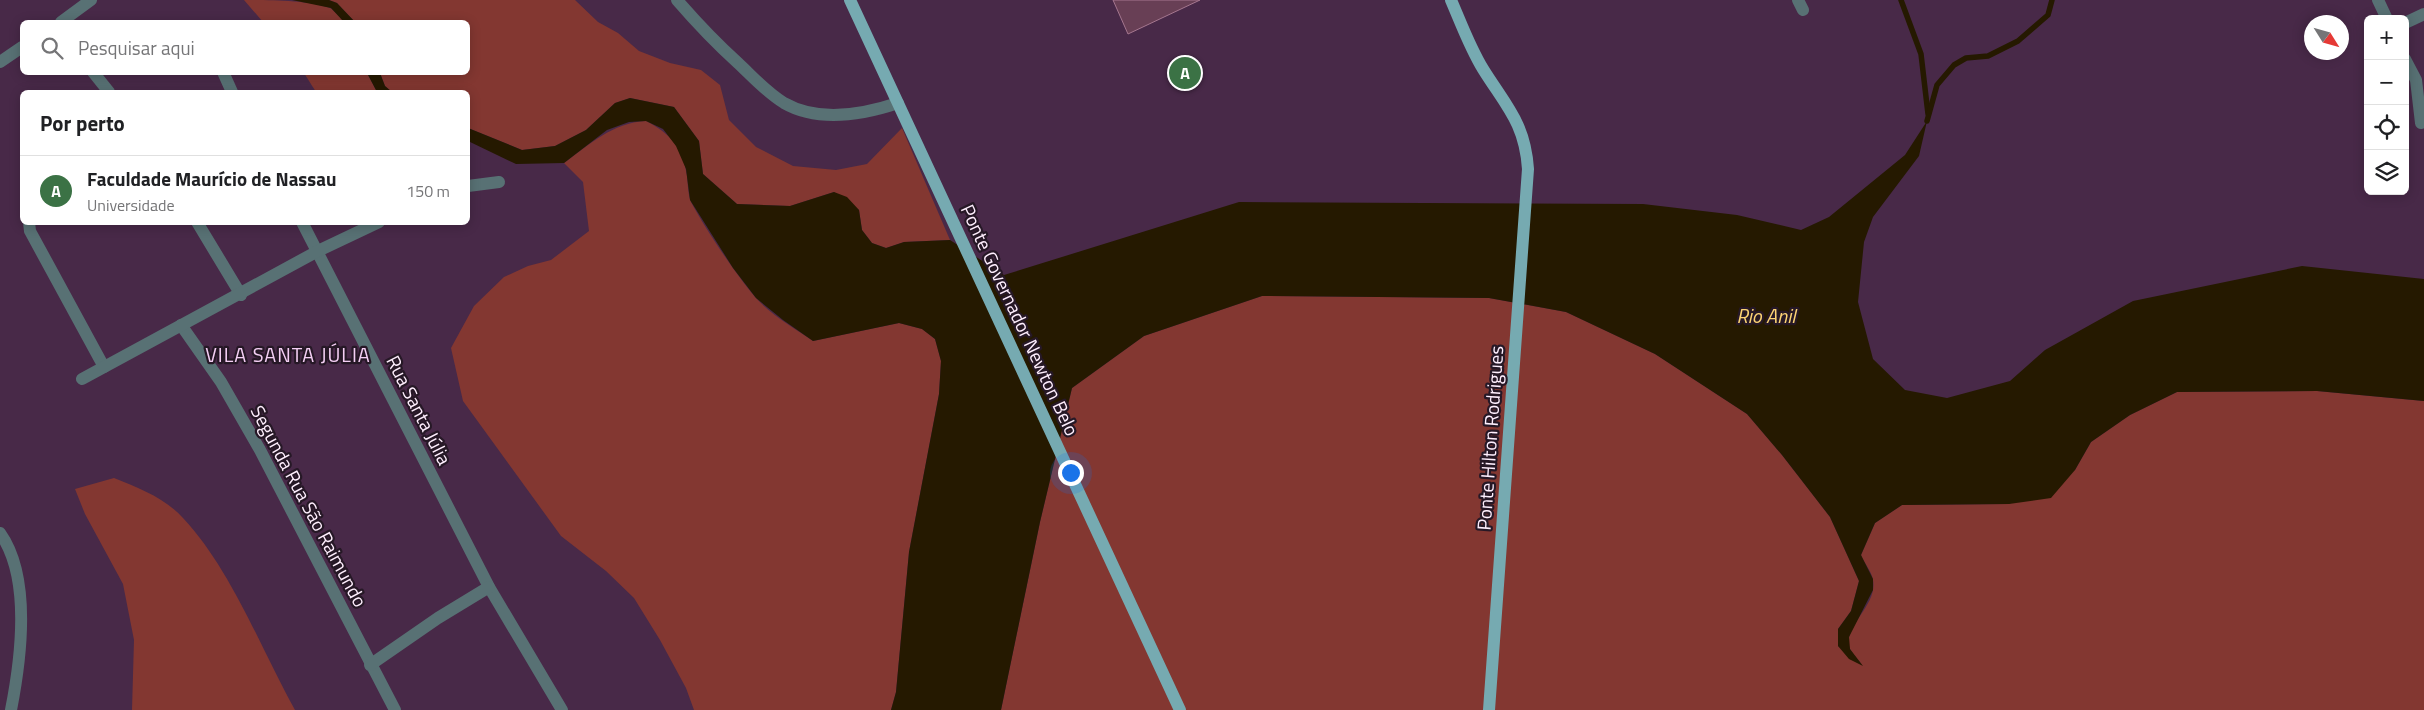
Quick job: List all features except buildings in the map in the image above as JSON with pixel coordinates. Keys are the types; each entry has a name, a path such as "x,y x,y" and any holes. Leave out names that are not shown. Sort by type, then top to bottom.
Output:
{"main road":[{"name":"Ponte Governador Newton Belo","path":"850,0 1180,710"},
{"name":"Ponte Hilton Rodrigues","path":"1450,0 1473,51 1516,118 1527,147 1528,168 1489,710"}],"street":[{"path":"64,20 91,0"},
{"path":"676,0 701,28 767,90 785,103 812,113 841,115 871,112 898,103"},
{"path":"2378,0 2385,15"},
{"path":"2409,21 2424,14"},
{"path":"0,62 20,49"},
{"path":"2406,60 2416,80 2421,123"},
{"path":"95,75 107,90"},
{"path":"224,75 231,90"},
{"path":"470,186 499,182"},
{"path":"199,225 241,294"},
{"name":"Rua Santa Júlia","path":"304,225 489,587 562,710"},
{"path":"82,379 318,251 373,225"},
{"path":"29,227 104,367"},
{"name":"Segunda Rua São Raimundo","path":"181,325 221,382 260,450 395,710"},
{"path":"0,533 12,556 20,597 20,642 11,710"},
{"path":"370,665 438,618 489,587"}],"shaded area":[{"path":"244,0 288,1 321,5 332,9 342,20 261,20"},
{"path":"329,0 575,0 598,22 618,33 639,51 670,63 701,70 720,85 729,120 756,147 793,166 836,170 867,164 902,128 950,240 904,242 886,248 872,243 862,230 859,210 834,192 790,206 737,204 703,174 699,141 674,107 630,98 615,103 586,130 555,146 522,150 470,129 470,90 390,90 385,86 381,75 470,75 470,20 353,20 337,3"},
{"path":"305,75 368,75 376,90 315,90"},
{"path":"646,121 668,136 679,149 685,166 690,199 697,213 747,287 761,304 775,315 813,341 899,323 922,329 935,339 941,361 939,394 909,552 896,692 891,710 694,710 686,688 660,640 634,598 606,571 561,536 463,401 451,348 474,306 504,277 528,266 551,260 589,231 583,182 564,163 612,130"},
{"path":"1262,296 1489,298 1566,312 1655,354 1747,414 1782,455 1830,517 1859,581 1851,611 1838,629 1838,646 1862,665 1850,649 1849,641 1850,633 1866,607 1873,590 1873,580 1870,571 1861,555 1875,523 1902,505 2009,504 2075,470 2091,442 2130,415 2177,392 2317,391 2424,401 2424,710 1001,710 1040,522 1072,388 1144,336"},
{"path":"114,478 160,499 176,511 200,538 231,585 295,710 132,710 134,640 123,584 85,514 75,489"}],"water":[{"path":"292,0 329,0 337,3 353,20 342,20 331,8"},
{"path":"368,75 381,75 385,86 390,90 376,90"},
{"name":"Rio Anil","path":"630,98 674,107 699,141 703,174 737,204 790,206 834,192 847,197 859,210 862,230 872,243 886,248 904,242 950,240 1004,275 1239,202 1643,204 1737,215 1801,230 1829,217 1905,155 1927,121 1919,156 1873,217 1864,242 1858,302 1873,359 1905,390 1947,398 2010,381 2045,350 2133,301 2302,266 2424,279 2424,401 2317,391 2177,392 2130,415 2091,442 2075,470 2051,498 2009,504 1902,505 1875,523 1861,555 1873,579 1873,590 1849,637 1850,649 1863,666 1849,659 1838,646 1838,629 1851,611 1859,581 1830,517 1782,455 1747,414 1655,354 1566,312 1489,298 1262,296 1144,336 1072,388 1040,522 1001,710 891,710 896,692 909,552 939,394 941,361 935,339 922,329 899,323 813,341 783,320 756,298 733,268 690,200 686,169 676,146 663,129 646,121 629,122 607,130 564,163 516,164 470,142 470,129 522,150 555,146 586,130 615,103"}],"waterway":[{"path":"1901,0 1921,54 1928,114"},
{"path":"1927,121 1937,85 1954,65 1966,58 1988,56 2018,41 2048,15 2052,0"}],"place":[{"name":"Faculdade Maurício de Nassau","path":"1185,73"}],"district":[{"name":"VILA SANTA JÚLIA","path":"288,355"}]}
